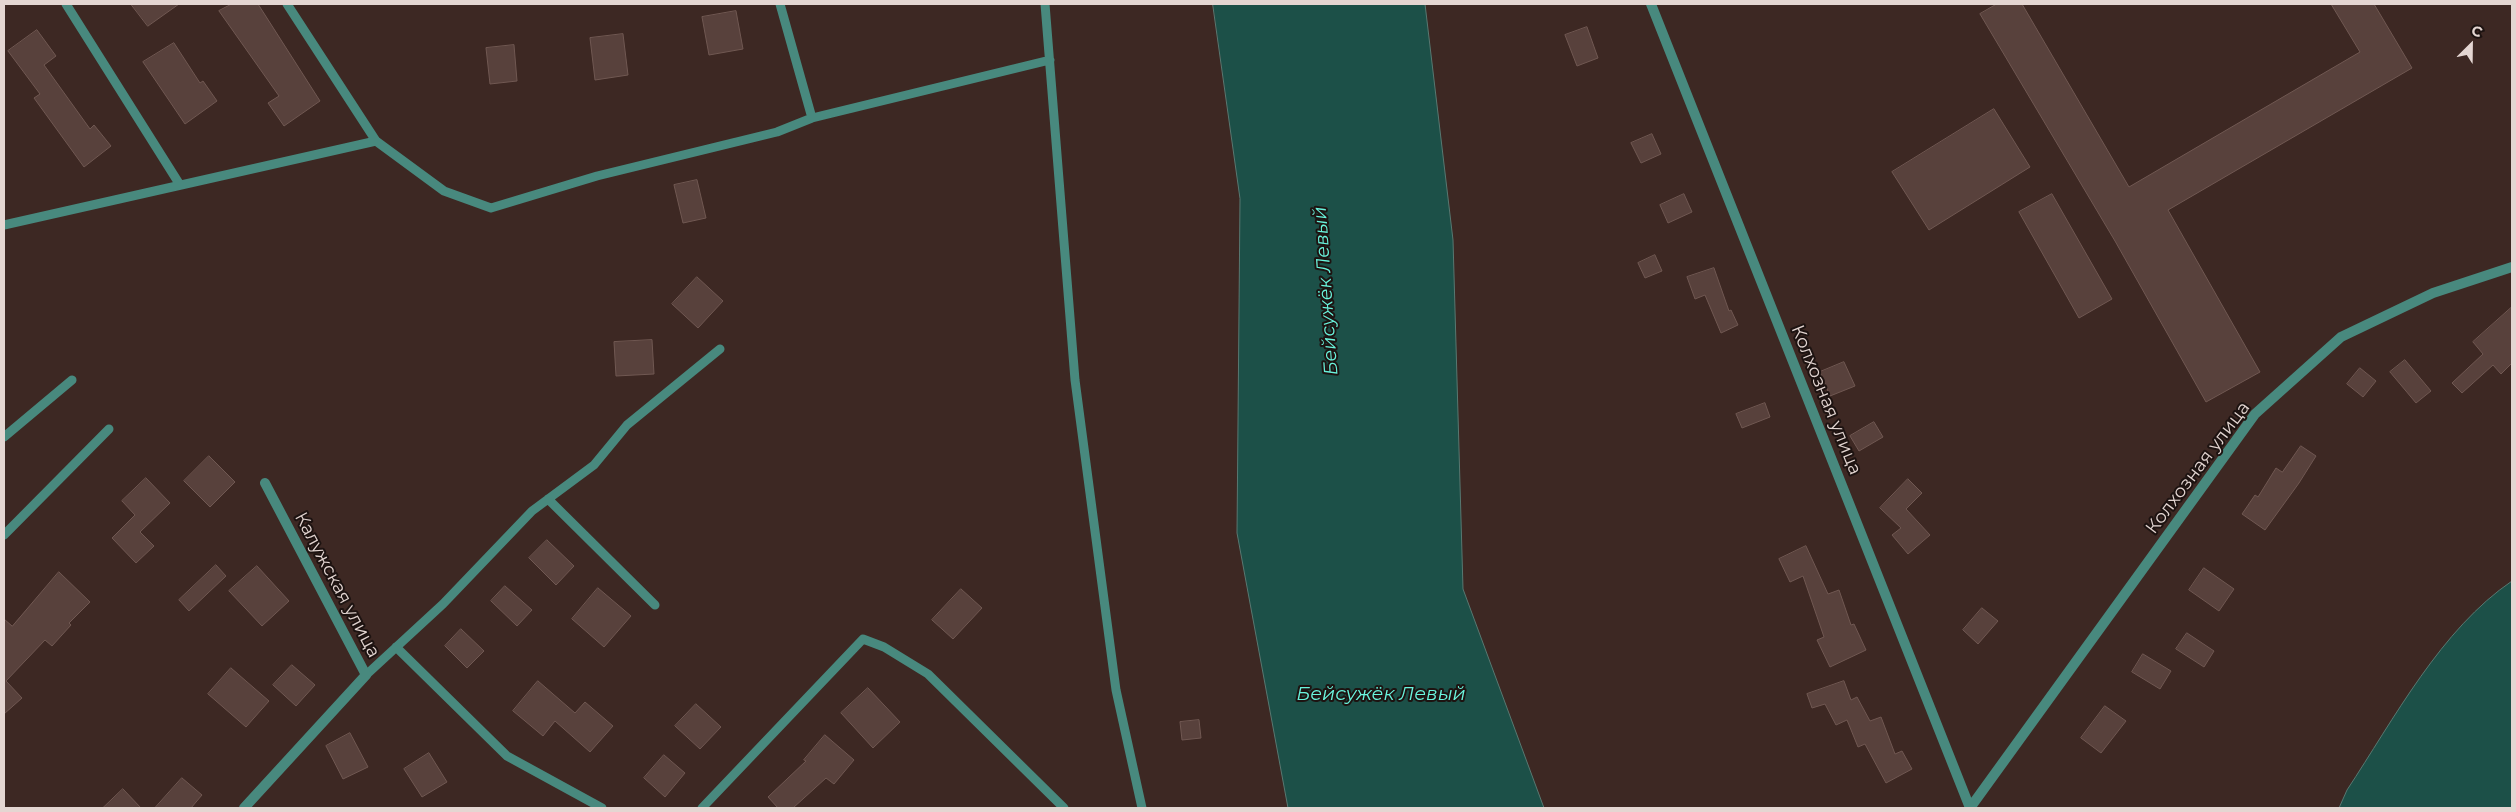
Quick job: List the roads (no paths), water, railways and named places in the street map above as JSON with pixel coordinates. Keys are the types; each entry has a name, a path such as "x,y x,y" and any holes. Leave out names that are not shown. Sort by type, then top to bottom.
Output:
{"street":[{"name":"Колхозная улица","path":"1651,4 1970,808"},
{"name":"Колхозная улица","path":"1970,808 2255,414 2341,337 2433,293 2512,268"},
{"name":"Калужская улица","path":"244,808 366,675 265,483"}],"lane":[{"path":"66,4 180,185"},
{"path":"287,4 376,141 444,191 492,208 597,176 777,132 812,118 1050,60"},
{"path":"780,4 812,118"},
{"path":"1046,4 1075,380 1116,690 1142,808"},
{"path":"4,224 376,141"},
{"path":"366,675 443,604 532,511 594,465 627,425 720,349"},
{"path":"4,437 72,380"},
{"path":"4,535 109,428"},
{"path":"548,499 655,605"},
{"path":"702,808 863,639 884,647 928,674 1064,808"},
{"path":"396,647 507,756 602,808"}],"water":[{"name":"Бейсужёк Левый","path":"1213,4 1425,4 1453,240 1463,589 1544,808 1288,808 1237,533 1240,199"},
{"path":"2512,581 2512,808 2339,808 2347,790 2420,677 2463,624 2486,601"}]}
